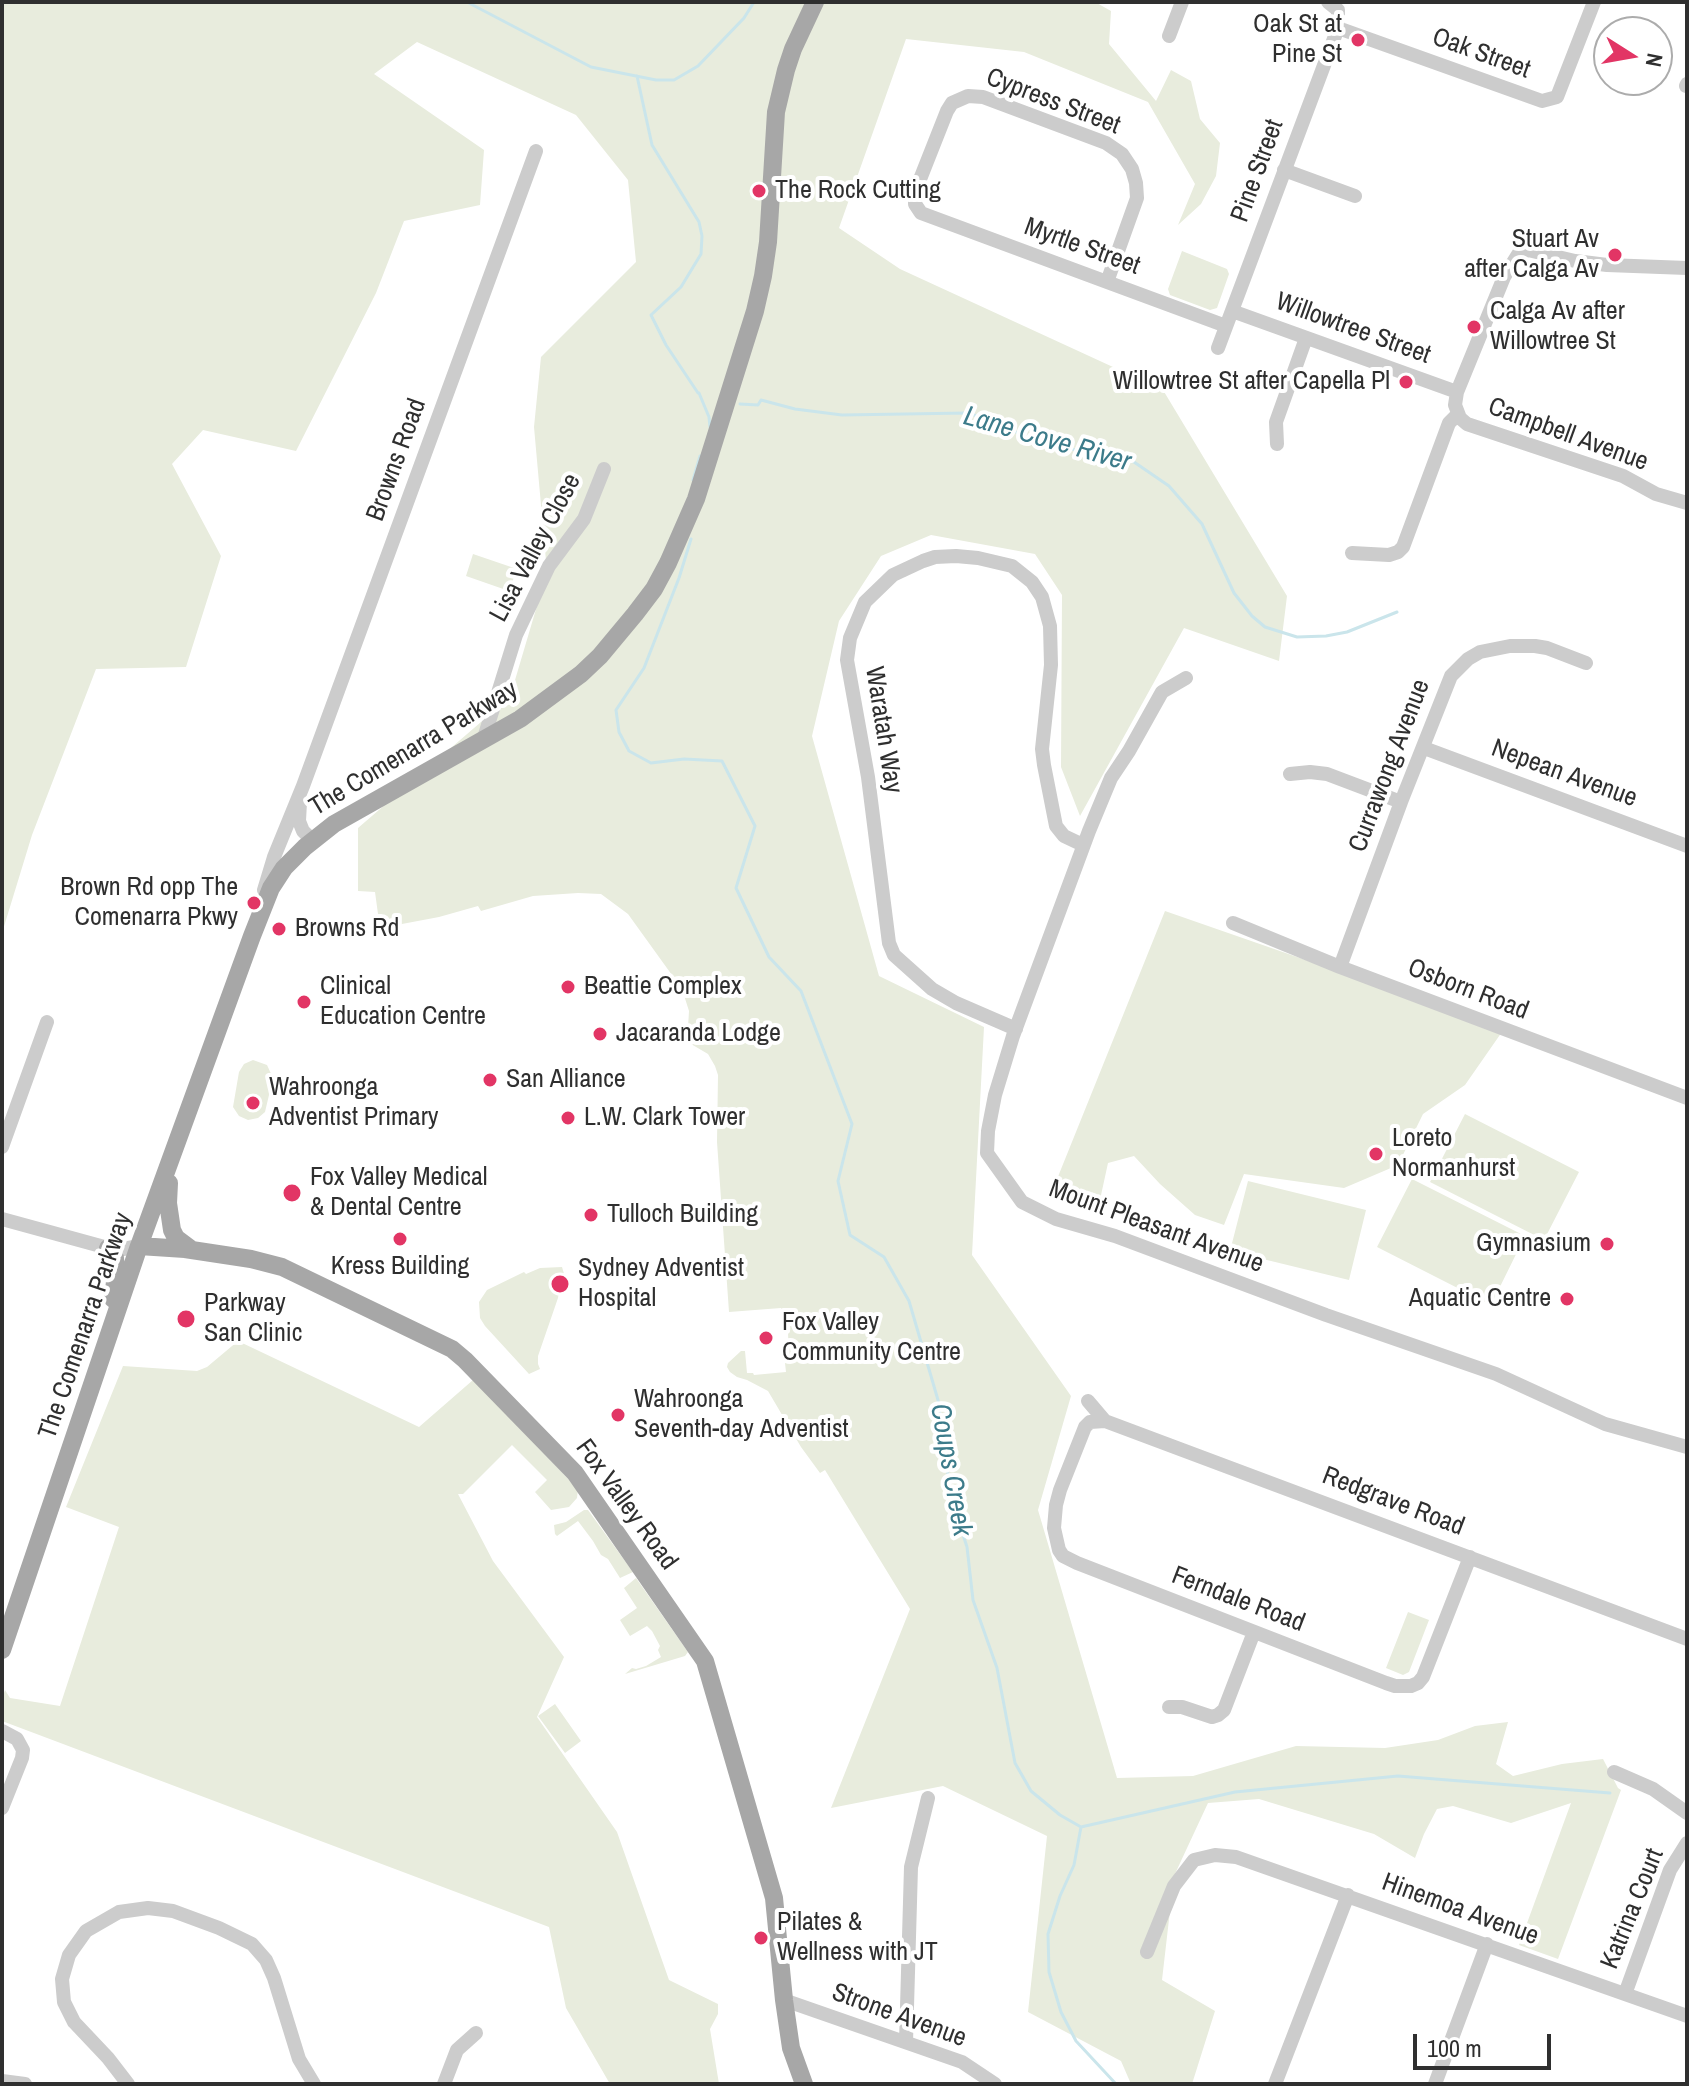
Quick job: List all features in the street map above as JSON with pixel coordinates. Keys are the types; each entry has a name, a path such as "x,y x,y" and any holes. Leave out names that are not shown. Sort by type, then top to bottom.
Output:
{"main road":[{"name":"The Comenarra Parkway","path":"2,1650 139,1246 271,888 284,868 334,824 483,741 581,674 600,656 654,589 668,563 686,523 723,419 755,311 768,242 773,136 778,101 793,49 815,2"},
{"path":"173,1156 168,1186 169,1219 176,1238 192,1250"},
{"name":"Fox Valley Road","path":"139,1246 192,1250 282,1267 452,1349 575,1473 705,1661 774,1898 791,2048 804,2084"},
{"path":"105,1345 116,1280 115,1258 108,1248"}],"street":[{"path":"1169,36 1182,2"},
{"name":"Oak Street","path":"1338,28 1542,101 1557,97 1594,2"},
{"name":"Pine Street","path":"1218,348 1338,28 1333,6"},
{"name":"Cypress Street","path":"921,213 914,199 947,111 959,98 983,97 1106,143 1122,154 1132,169 1137,198 1107,282"},
{"name":"Browns Road","path":"257,922 288,821 536,151"},
{"path":"1284,170 1355,196"},
{"name":"Myrtle Street","path":"921,213 1226,326"},
{"path":"1457,392 1504,277 1516,256 1528,250 1607,265 1687,268"},
{"name":"Willowtree Street","path":"1232,311 1457,392"},
{"path":"1277,444 1276,422 1306,338"},
{"name":"Campbell Avenue","path":"1457,392 1455,405 1464,422 1623,476 1656,494 1687,503"},
{"path":"1352,553 1389,555 1403,547 1449,423 1458,414"},
{"name":"Lisa Valley Close","path":"483,741 516,635 549,566 584,519 604,469"},
{"name":"Waratah Way","path":"1016,1029 932,989 894,955 889,943 868,777 847,660 850,638 865,602 893,575 935,557 956,556 1012,566 1032,582 1042,597 1050,626 1051,665 1042,749 1046,778 1056,826 1064,836 1083,845"},
{"name":"Currawong Avenue","path":"1340,967 1451,676 1480,652 1510,646 1547,648 1586,663"},
{"name":"Mount Pleasant Avenue","path":"1186,678 1162,692 1111,778 1083,845 1016,1029 995,1095 987,1153 1022,1202 1056,1219 1115,1236 1326,1315 1496,1374 1605,1424 1687,1447"},
{"name":"Nepean Avenue","path":"1424,748 1687,846"},
{"path":"1290,774 1327,774 1401,802"},
{"name":"Browns Road","path":"303,786 299,821 308,844"},
{"path":"288,821 290,833 308,844"},
{"name":"Osborn Road","path":"1233,923 1340,967 1687,1098"},
{"path":"2,1147 47,1022"},
{"name":"Fox Valley Road","path":"2,1219 118,1250 139,1246"},
{"name":"Redgrave Road","path":"1088,1401 1105,1421 1687,1639"},
{"name":"Ferndale Road","path":"1105,1421 1090,1422 1085,1427 1060,1490 1054,1517 1059,1550 1063,1556 1395,1686 1411,1686 1423,1677 1470,1557"},
{"path":"1169,1707 1182,1707 1212,1717 1224,1710 1254,1632"},
{"path":"2,1731 17,1739 23,1750 2,1808"},
{"path":"1614,1772 1653,1789 1687,1813"},
{"path":"906,2042 911,1867 928,1798"},
{"name":"Katrina Court","path":"1625,1994 1670,1870 1687,1843"},
{"name":"Hinemoa Avenue","path":"1147,1952 1174,1886 1194,1860 1215,1855 1236,1857 1687,2016"},
{"path":"1275,2084 1348,1895"},
{"path":"126,2083 108,2058 74,2022 64,2002 62,1979 69,1955 86,1931 119,1912 148,1908 173,1911 252,1944 266,1960 274,1978 299,2059 314,2084"},
{"path":"1435,2084 1487,1944"},
{"name":"Strone Avenue","path":"784,2000 962,2062 995,2084"},
{"path":"444,2084 457,2050 476,2033"},
{"path":"2,2081 25,2084"}],"shaded area":[{"path":"2,2 1095,2 1111,11 1109,44 1156,101 1171,70 1191,81 1200,119 1220,143 1216,176 1201,204 1178,225 1195,184 1148,102 1024,52 906,39 839,228 900,269 1163,390 1287,596 1279,661 1184,628 1080,816 1061,767 1062,595 1035,554 931,535 881,556 839,621 812,736 879,976 984,1027 972,1255 1071,1396 1038,1510 1117,1778 1193,1776 1296,1746 1385,1748 1438,1740 1475,1726 1508,1722 1496,1764 1513,1776 1562,1764 1603,1759 1621,1790 1558,1959 1519,1945 1571,1803 1511,1823 1453,1806 1437,1809 1415,1858 1374,1834 1259,1799 1208,1803 1174,1876 1162,1980 1215,2011 1192,2084 1131,2084 1121,2061 1028,2012 1047,1836 943,1786 831,1808 910,1609 825,1470 820,1473 801,1447 768,1391 737,1377 727,1367 741,1351 745,1351 747,1373 786,1372 785,1363 789,1362 788,1332 783,1332 781,1308 729,1312 717,1142 718,1075 708,1054 687,1044 689,1011 682,989 628,914 601,894 533,896 481,911 478,906 386,927 378,914 375,892 358,891 358,828 510,697 547,572 534,427 541,357 636,262 628,180 576,115 417,42 374,74 484,150 480,205 404,221 376,293 296,451 203,430 172,464 221,556 186,667 96,669 32,835 2,933"},
{"path":"1182,251 1227,269 1229,274 1217,308 1210,310 1170,295 1168,289"},
{"path":"473,554 517,569 509,591 466,576"},
{"path":"1165,911 1504,1029 1465,1085 1423,1114 1398,1165 1344,1188 1244,1174 1224,1225 1195,1215 1134,1156 1108,1163 1098,1209 1051,1194"},
{"path":"253,1060 267,1065 273,1078 265,1112 258,1118 248,1120 239,1116 233,1107 239,1072 244,1064"},
{"path":"1465,1114 1579,1172 1544,1240 1430,1182"},
{"path":"1412,1179 1525,1236 1491,1305 1377,1247"},
{"path":"1248,1181 1366,1210 1349,1280 1230,1251"},
{"path":"562,1267 565,1277 555,1280 558,1298 538,1356 540,1369 529,1374 485,1326 480,1318 479,1302 487,1290 524,1272"},
{"path":"238,1341 419,1427 473,1380 578,1489 577,1498 569,1507 551,1510 535,1492 547,1480 512,1445 463,1494 458,1494 493,1561 564,1657 537,1717 617,1832 669,1980 718,2004 718,2014 710,2029 719,2084 610,2084 566,2008 549,1927 2,1721 5,1690 10,1698 60,1706 119,1527 66,1507 123,1366 197,1371 207,1367"},
{"path":"588,1510 633,1572 620,1578 578,1521 557,1536 555,1534 554,1525 566,1522"},
{"path":"636,1578 688,1652 685,1656 625,1674 632,1668 646,1666 661,1657 660,1646 647,1626 630,1636 620,1620 637,1608 624,1588"},
{"path":"1408,1612 1429,1620 1409,1672 1403,1675 1386,1668"},
{"path":"555,1704 581,1741 565,1753 538,1716"}],"waterway":[{"name":"Lane Cove River","path":"467,2 591,67 656,80 674,80 698,66 744,18 754,2"},
{"name":"Coups Creek","path":"637,76 652,145 699,222 702,236 701,254 681,287 651,315 666,345 698,393"},
{"name":"Coups Creek","path":"699,393 710,427"},
{"name":"Lane Cove River","path":"740,404 758,405 761,400 795,409 842,415 967,413 995,421 1033,441 1134,462 1169,486 1202,524 1234,593 1265,627 1297,637 1326,636 1347,632 1397,612"},
{"name":"Coups Creek","path":"693,480 700,456"},
{"name":"Coups Creek","path":"691,539 644,668 616,710 619,732 629,751 651,763 684,759 722,761 755,826 736,888 769,957 801,991 852,1124 838,1181 850,1235 884,1257 909,1301 938,1400 951,1498 967,1547 973,1600 997,1668 1015,1763 1031,1791 1060,1815 1081,1827 1074,1865 1048,1934 1049,1972 1061,2012 1076,2041 1116,2084"},
{"path":"1081,1827 1235,1792 1398,1776 1610,1793"}],"place":[{"name":"Oak St at Pine St","path":"1358,40"},
{"name":"The Rock Cutting","path":"759,191"},
{"name":"Stuart Av after Calga Av","path":"1615,255"},
{"name":"Calga Av after Willowtree St","path":"1474,327"},
{"name":"Willowtree St after Capella Pl","path":"1406,382"},
{"name":"Brown Rd opp The Comenarra Pkwy","path":"254,903"},
{"name":"Browns Rd","path":"279,929"},
{"name":"Beattie Complex","path":"568,987"},
{"name":"Clinical Education Centre","path":"304,1002"},
{"name":"Jacaranda Lodge","path":"600,1034"},
{"name":"San Alliance","path":"490,1080"},
{"name":"Wahroonga Adventist Primary","path":"253,1103"},
{"name":"L.W. Clark Tower","path":"568,1118"},
{"name":"Loreto Normanhurst","path":"1376,1154"},
{"name":"Fox Valley Medical & Dental Centre","path":"292,1193"},
{"name":"Tulloch Building","path":"591,1215"},
{"name":"Kress Building","path":"400,1239"},
{"name":"Gymnasium","path":"1607,1244"},
{"name":"Sydney Adventist Hospital","path":"560,1284"},
{"name":"Aquatic Centre","path":"1567,1299"},
{"name":"Parkway San Clinic","path":"186,1319"},
{"name":"Fox Valley Community Centre","path":"766,1338"},
{"name":"Wahroonga Seventh-day Adventist","path":"618,1415"},
{"name":"Pilates & Wellness with JT","path":"761,1938"}]}
